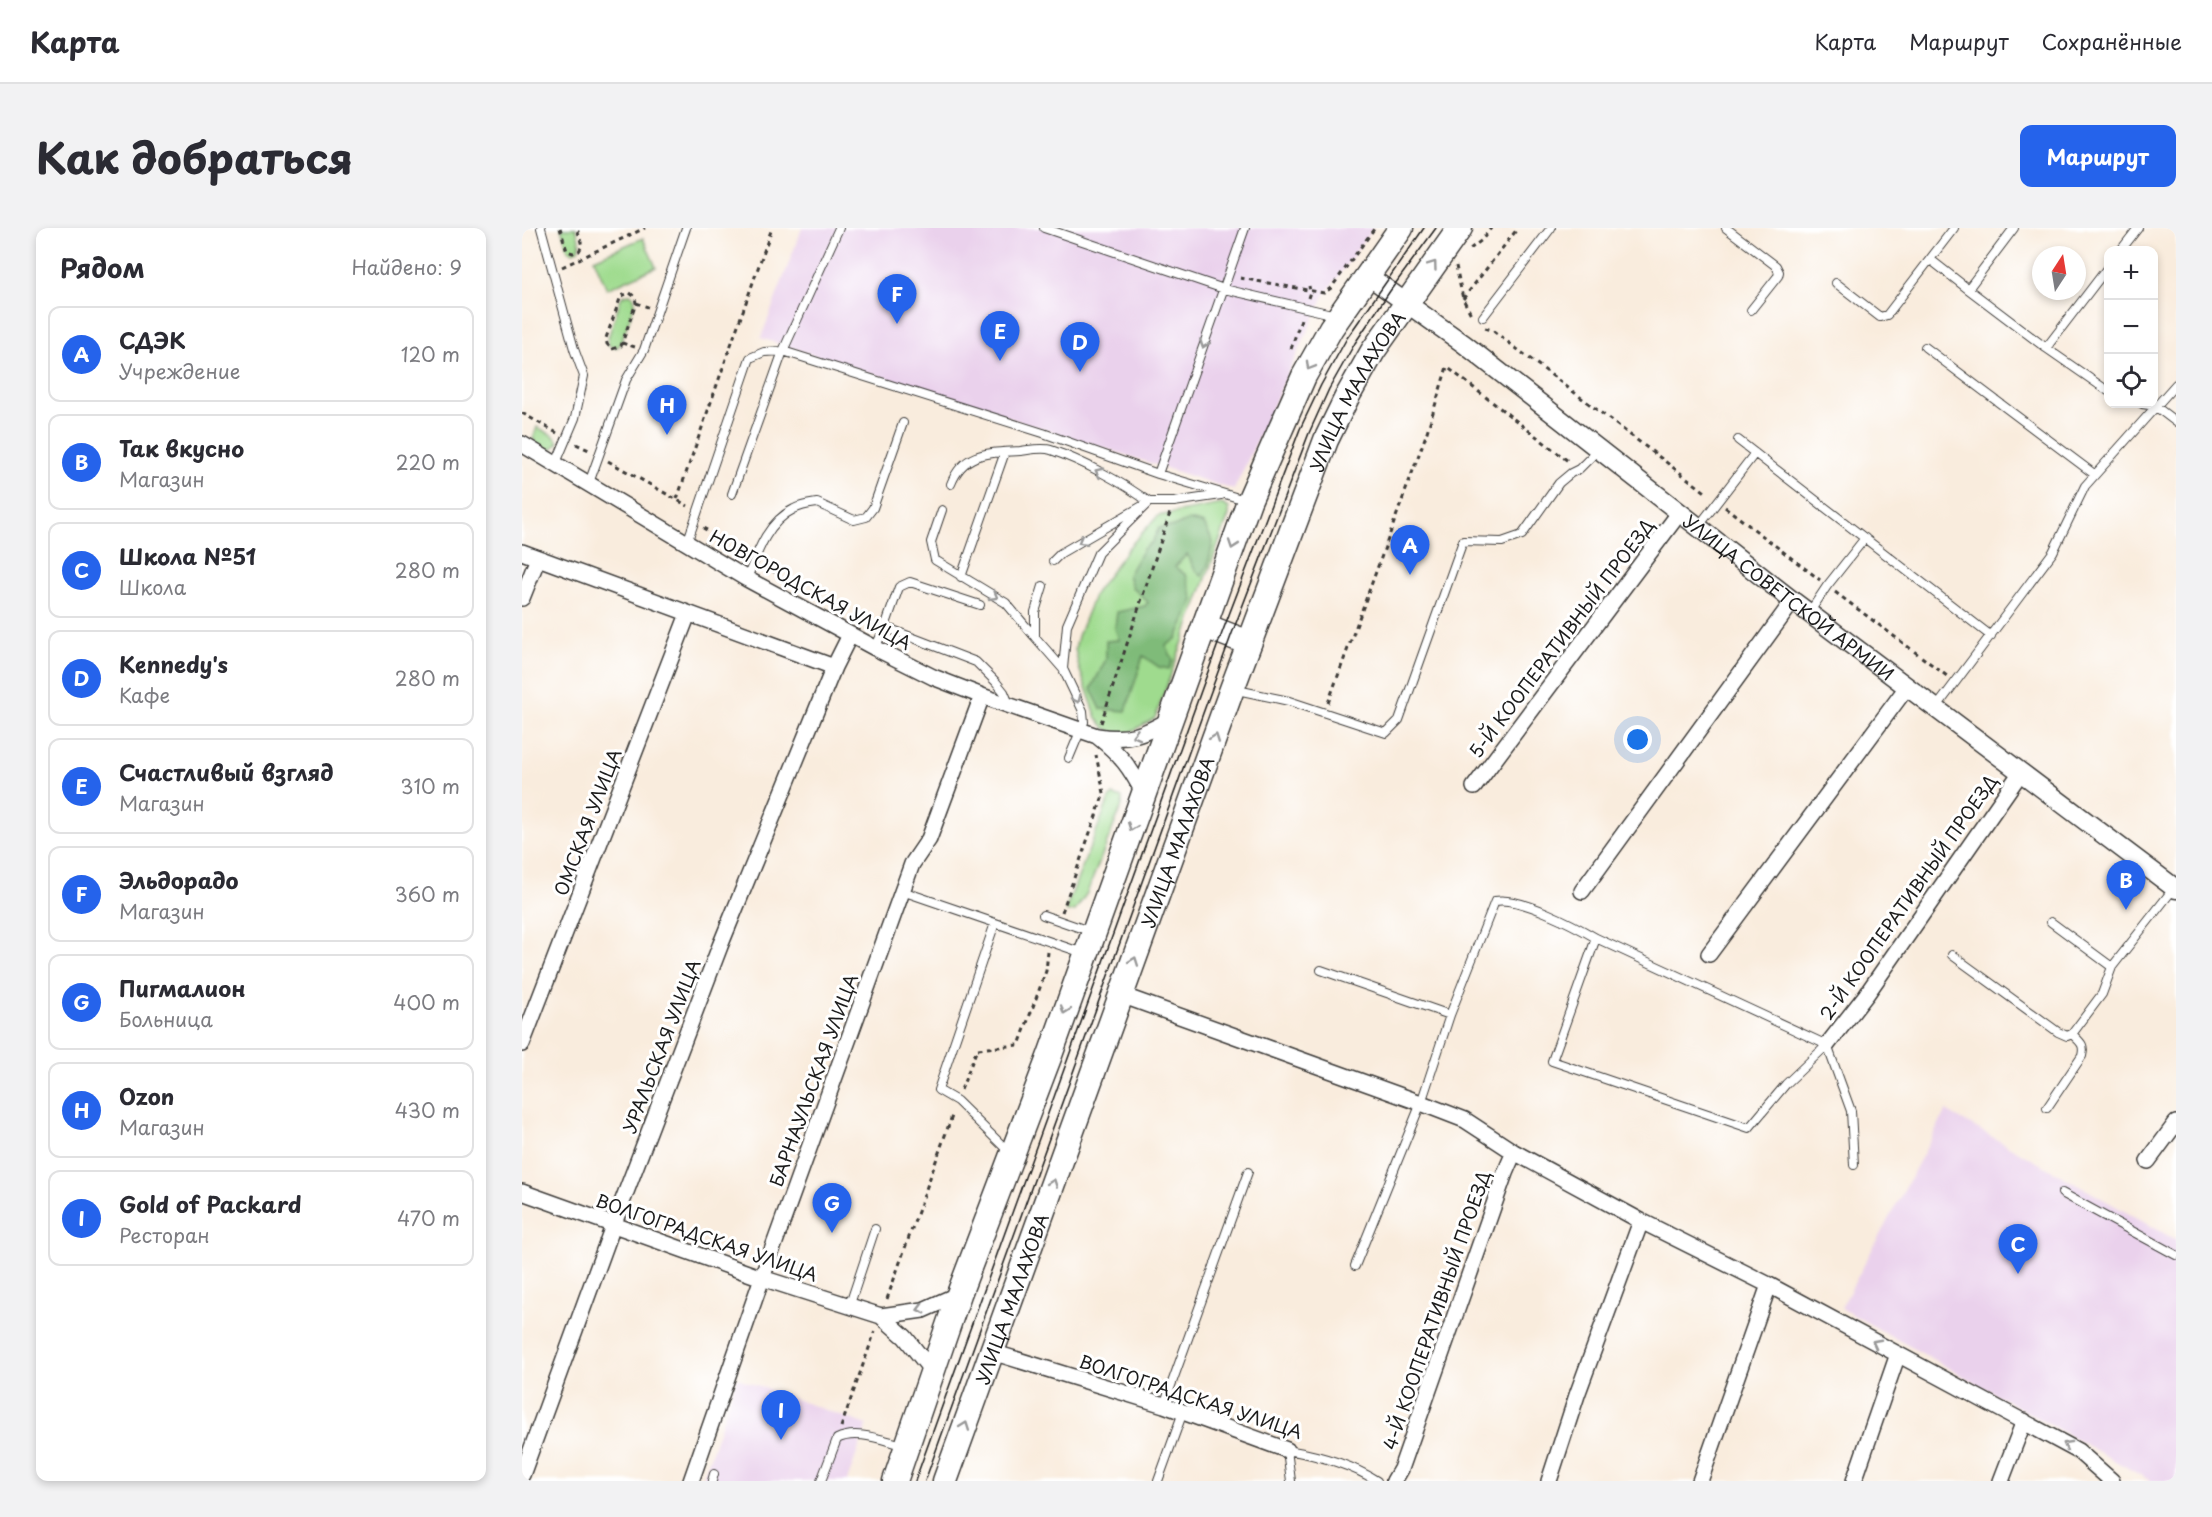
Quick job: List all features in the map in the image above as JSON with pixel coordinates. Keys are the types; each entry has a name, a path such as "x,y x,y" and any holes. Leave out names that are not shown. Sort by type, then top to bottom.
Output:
{"main road":[{"path":"895,1481 959,1294 1090,943 1248,501 1304,376 1340,315 1401,228"},
{"name":"УЛИЦА МАЛАХОВА","path":"945,1481 1232,689 1326,440 1347,396 1373,351 1460,228"},
{"path":"1205,626 1249,643"}],"street":[{"name":"УЛИЦА СОВЕТСКОЙ АРМИИ","path":"1367,275 1600,448 1698,527 1935,709 2175,887"},
{"name":"НОВГОРОДСКАЯ УЛИЦА","path":"522,444 747,579 933,677 1082,731 1099,731"},
{"name":"5-Й КООПЕРАТИВНЫЙ ПРОЕЗД","path":"1474,787 1680,512"},
{"path":"522,552 834,667"},
{"path":"522,598 538,558"},
{"path":"1582,891 1793,601"},
{"name":"ОМСКАЯ УЛИЦА","path":"522,1044 688,614"},
{"name":"УРАЛЬСКАЯ УЛИЦА","path":"522,1475 613,1226 720,946 834,667 850,635"},
{"path":"1709,954 1907,687"},
{"name":"БАРНАУЛЬСКАЯ УЛИЦА","path":"691,1481 912,864 929,839 982,696"},
{"path":"1099,731 1117,739 1134,737 1171,719"},
{"path":"1099,731 1133,772 1144,794"},
{"name":"2-Й КООПЕРАТИВНЫЙ ПРОЕЗД","path":"1827,1045 1866,995 2021,772"},
{"path":"1121,995 1465,1120 1514,1152 1641,1221 1769,1285 2078,1451 2112,1481"},
{"path":"2148,1161 2176,1123"},
{"name":"4-Й КООПЕРАТИВНЫЙ ПРОЕЗД","path":"1394,1481 1401,1469 1514,1152"},
{"name":"ВОЛГОГРАДСКАЯ УЛИЦА","path":"522,1192 762,1278 880,1316 905,1337 932,1371"},
{"path":"1549,1481 1577,1395 1641,1221"},
{"path":"1700,1481 1769,1285"},
{"name":"ВОЛГОГРАДСКАЯ УЛИЦА","path":"880,1316 924,1310 959,1294"},
{"name":"ВОЛГОГРАДСКАЯ УЛИЦА","path":"992,1352 1183,1412 1287,1450"},
{"path":"1854,1481 1898,1354"},
{"path":"2001,1481 2024,1421"}],"lane":[{"path":"541,228 574,349 584,376 575,418 556,464"},
{"path":"589,483 626,380 644,350 686,228"},
{"path":"732,494 783,351 836,232 840,228"},
{"path":"1044,228 1224,289 1340,315"},
{"path":"1158,474 1245,228"},
{"path":"1482,317 1551,228"},
{"path":"1726,228 1776,266 1779,272 1751,310"},
{"path":"1836,283 1880,317 1887,315 1954,228"},
{"path":"1968,289 2014,228"},
{"path":"2124,246 2138,228"},
{"path":"1931,260 2046,348 2104,388"},
{"path":"2046,348 2104,273"},
{"path":"1925,347 2094,474"},
{"path":"687,543 750,358 764,352 783,351 1043,433 1158,474 1248,501"},
{"path":"2158,403 2176,384"},
{"path":"1935,709 2053,552 2085,486 2153,408"},
{"path":"2158,408 2176,422"},
{"path":"747,579 766,535 779,520 795,508 817,502 854,520 866,517 873,508 903,423"},
{"path":"1738,440 1990,636"},
{"path":"1232,689 1289,701 1386,733 1399,720 1463,541 1502,542 1522,535 1559,483 1579,469 1600,448"},
{"path":"951,484 956,473 968,460 983,453 1049,449 1123,483 1149,502"},
{"path":"961,577 1005,452"},
{"path":"1698,527 1755,453"},
{"path":"1053,561 1061,553 1149,502 1174,502 1222,494"},
{"path":"1063,669 1067,625 1098,553 1149,502"},
{"path":"942,510 931,542 935,560 1006,603 1063,669 1083,711 1084,722 1070,758"},
{"path":"1809,613 1865,538"},
{"path":"875,648 899,587 910,582 980,605"},
{"path":"1035,637 1033,622 1043,586"},
{"path":"885,627 976,662 1000,687 1009,705"},
{"path":"1952,955 2058,1032 2067,1036 2072,1034 2102,994 2112,967 2175,887"},
{"path":"902,891 1051,942 1090,943"},
{"path":"1354,1266 1422,1103 1450,1015 1495,901 1506,899 1568,922 1596,938 1827,1045 1851,1111 1854,1165"},
{"path":"1043,915 1059,920 1090,943"},
{"path":"2051,922 2112,967"},
{"path":"995,923 938,1090 957,1101 1012,1156"},
{"path":"1596,938 1552,1062 1749,1128 1786,1084 1827,1045"},
{"path":"1321,970 1450,1015"},
{"path":"2047,1108 2082,1056 2084,1048 2082,1043 2072,1034"},
{"path":"1164,1406 1248,1172"},
{"path":"2062,1193 2176,1255"},
{"path":"849,1307 875,1229"},
{"path":"1158,1481 1183,1412"},
{"path":"821,1481 837,1440 846,1435 866,1436 907,1446"},
{"path":"1287,1450 1291,1481"},
{"name":"ВОЛГОГРАДСКАЯ УЛИЦА","path":"1287,1450 1306,1453 1367,1475 1377,1481"}],"path":[{"path":"560,228 570,253 577,252 582,246 577,228"},
{"path":"676,499 772,228"},
{"path":"1229,276 1324,293 1331,288 1375,228"},
{"path":"1462,299 1518,228"},
{"path":"553,271 642,229"},
{"path":"577,252 580,259"},
{"path":"1455,260 1462,299 1473,317"},
{"path":"630,293 635,297 636,303 621,346 612,349 607,344 606,338 620,298 630,293"},
{"path":"1478,326 1492,330 1718,502"},
{"path":"1324,714 1426,435 1447,367 1579,469"},
{"path":"1099,731 1174,502"},
{"path":"1059,920 1104,793 1096,754"},
{"path":"837,1440 977,1049 1019,1045 1046,971 1051,942"}],"shaded area":[{"path":"802,228 1373,228 1324,296 1234,490 761,338"},
{"path":"1946,1111 2176,1240 2176,1481 2151,1481 1841,1308"},
{"path":"737,1378 867,1425 847,1481 702,1481"}],"green space":[{"path":"561,228 576,228 580,243 578,250 573,252 568,250"},
{"path":"643,238 656,267 607,289 594,259"},
{"path":"630,294 634,297 635,303 621,343 618,347 612,347 608,344 608,338 621,298"},
{"path":"537,427 554,436 559,443 550,450 537,444 533,439"},
{"path":"1222,504 1229,508 1229,515 1155,718 1131,732 1117,734 1105,728 1097,718 1079,668 1075,649 1095,593 1129,547 1158,516"},
{"path":"1189,520 1204,524 1213,542 1208,565 1202,576 1195,570 1187,554 1175,567 1186,575 1194,600 1177,638 1166,646 1173,660 1169,669 1159,667 1143,656 1126,711 1101,709 1091,689 1106,659 1106,641 1119,640 1115,628 1117,612 1145,606 1148,602 1132,587 1128,575 1143,549 1152,542 1159,528 1176,526"},
{"path":"1113,795 1122,798 1122,805 1087,893 1075,911 1067,912 1066,908 1109,799"}],"tram line":[{"path":"915,1481 1222,633 1300,429 1347,338 1424,228"},
{"path":"925,1481 1231,636 1309,433 1329,389 1355,343 1436,228"}],"place":[{"name":"Эльдорадо","path":"897,324"},
{"name":"Счастливый взгляд","path":"1000,361"},
{"name":"Kennedy's","path":"1080,372"},
{"name":"Ozon","path":"667,435"},
{"name":"СДЭК","path":"1410,575"},
{"name":"Так вкусно","path":"2126,910"},
{"name":"Пигмалион","path":"832,1233"},
{"name":"Школа №51","path":"2018,1274"},
{"name":"Gold of Packard","path":"781,1440"}]}
